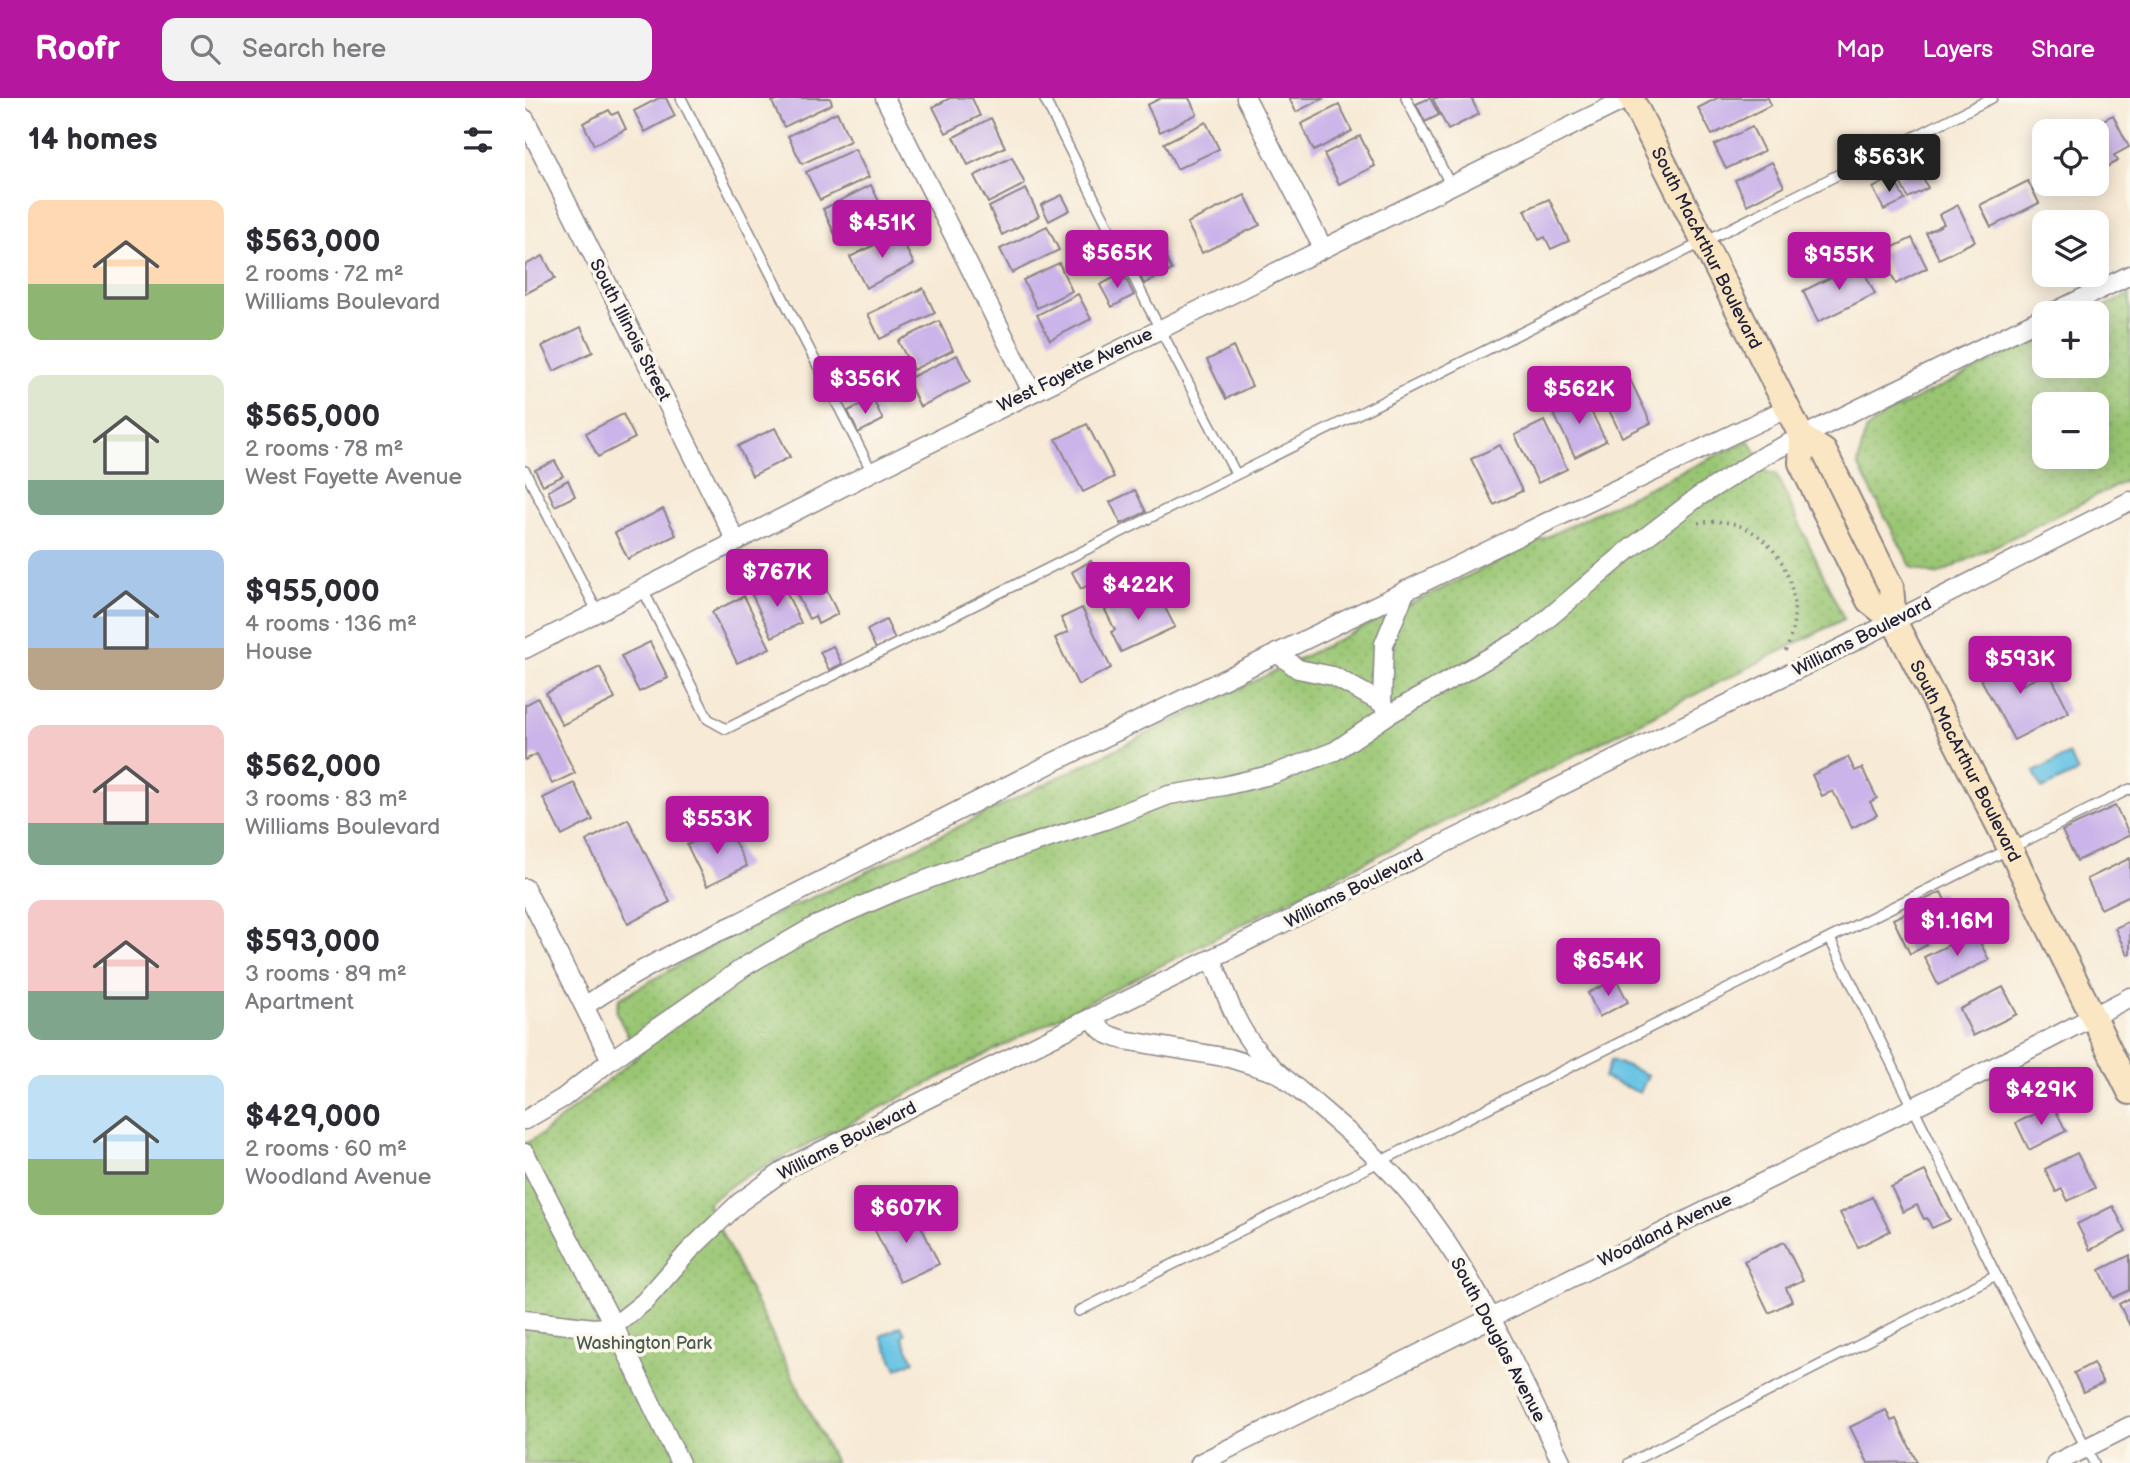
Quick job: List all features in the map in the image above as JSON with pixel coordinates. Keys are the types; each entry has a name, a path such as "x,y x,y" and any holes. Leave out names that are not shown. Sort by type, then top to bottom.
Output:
{"main road":[{"name":"South MacArthur Boulevard","path":"1630,98 1802,437 1824,451 1830,462 1891,587 1894,621 2130,1092"}],"street":[{"path":"885,98 1033,391"},
{"path":"1246,98 1322,248"},
{"name":"West Fayette Avenue","path":"525,649 1159,328 1630,98"},
{"name":"South Illinois Street","path":"525,120 736,541"},
{"path":"2077,301 2130,275"},
{"path":"525,1120 563,1098 611,1060 747,965 813,926 909,887 1105,820 1169,795 1224,786 1286,769 1335,751 1385,709 1527,636 1630,549 1698,497 1765,455 2032,323"},
{"path":"585,1006 685,946 736,924 1054,762 1788,408"},
{"name":"Williams Boulevard","path":"614,1326 644,1302 740,1202 789,1167 1094,1019 2130,501"},
{"path":"1385,709 1384,644 1406,590"},
{"path":"1277,653 1298,669 1333,676 1385,709"},
{"path":"525,888 611,1060"},
{"name":"South Douglas Avenue","path":"1212,960 1232,1009 1248,1038 1278,1073 1380,1162 1426,1215 1476,1290 1562,1463"},
{"name":"Woodland Avenue","path":"1200,1463 2130,997"},
{"name":"South Douglas Avenue","path":"1094,1019 1098,1028 1108,1035 1124,1040 1229,1058 1278,1073"},
{"path":"525,1153 614,1326 680,1463"},
{"path":"525,1320 594,1328 614,1326"},
{"path":"2056,1463 2090,1455 2130,1426"}],"lane":[{"path":"681,98 871,472"},
{"path":"1045,98 1159,328 1236,474"},
{"path":"1406,98 1450,184"},
{"path":"642,588 708,719 726,729 1992,98"},
{"path":"525,471 597,611"},
{"path":"1079,1311 2130,789"},
{"path":"1830,939 1996,1275 2090,1455"},
{"path":"1629,1463 1996,1275"}],"path":[{"path":"1687,525 1710,521 1728,522 1748,528 1766,542 1783,564 1790,578 1794,625 1786,651 1780,660"}],"green space":[{"path":"2130,294 2130,479 1937,575 1912,568 1858,465 1865,431 1885,414 2032,342 2032,378 2109,378 2109,304"},
{"name":"Washington Park","path":"1749,440 1767,472 1776,474 1844,619 740,1179 707,1203 835,1463 525,1463 525,1144 542,1134 638,1056 616,1012 619,999 746,927 842,884"}],"water":[{"path":"2069,754 2078,772 2042,789 2034,772"},
{"path":"1611,1060 1648,1075 1640,1093 1604,1078"},
{"path":"901,1326 905,1334 902,1336 914,1361 897,1369 881,1336"}],"building":[{"path":"659,98 666,98 675,116 645,132 634,111"},
{"path":"781,98 830,98 832,104 784,127 772,102"},
{"path":"950,98 972,98 980,116 946,133 933,107"},
{"path":"1161,98 1189,98 1197,114 1160,132 1147,105"},
{"path":"1289,98 1324,98 1296,112"},
{"path":"1430,98 1439,115 1425,122 1416,104"},
{"path":"1471,98 1479,114 1448,130 1433,99"},
{"path":"1717,98 1768,98 1771,105 1712,135 1698,108"},
{"path":"1339,105 1352,131 1314,151 1301,124"},
{"path":"609,110 612,115 618,112 626,129 594,145 583,123"},
{"path":"837,112 850,141 802,164 788,136"},
{"path":"2113,115 2129,147 2114,155 2118,161 2109,166 2109,119 2105,119"},
{"path":"991,118 1005,147 968,165 954,137"},
{"path":"1206,122 1219,149 1177,169 1164,143"},
{"path":"1752,127 1764,151 1726,169 1714,145"},
{"path":"1360,136 1375,166 1339,184 1324,154"},
{"path":"855,149 869,177 820,200 806,172"},
{"path":"1012,157 1025,184 988,203 974,176"},
{"path":"1772,162 1784,186 1747,205 1735,180"},
{"path":"1917,168 1928,188 1908,198 1898,178"},
{"path":"1893,177 1905,200 1884,210 1873,188"},
{"path":"2028,181 2032,196 2036,196 2039,203 1991,227 1980,205"},
{"path":"871,185 885,214 836,237 823,209"},
{"path":"1026,189 1039,216 1002,235 989,207"},
{"path":"1062,195 1070,210 1049,221 1041,205"},
{"path":"1245,195 1260,225 1202,253 1187,223"},
{"path":"1549,199 1569,241 1551,249 1545,237 1539,240 1525,210"},
{"path":"1958,205 1975,241 1939,259 1926,233 1944,224 1939,215"},
{"path":"1047,226 1059,250 1012,273 1000,249"},
{"path":"898,233 914,264 866,288 850,257"},
{"path":"1912,238 1927,268 1896,284 1881,253"},
{"path":"1160,247 1172,270 1144,284 1132,261"},
{"path":"543,256 555,278 525,294 525,265"},
{"path":"1059,263 1072,291 1037,308 1023,280"},
{"path":"1860,263 1875,294 1818,322 1803,291"},
{"path":"1123,273 1134,295 1112,307 1100,285"},
{"path":"923,288 935,313 880,339 868,314"},
{"path":"1078,294 1091,319 1050,340 1037,315"},
{"path":"939,321 953,350 913,370 898,341"},
{"path":"581,327 593,352 554,371 542,346"},
{"path":"1233,347 1252,386 1226,399 1207,360"},
{"path":"957,355 970,382 920,407 907,379"},
{"path":"1627,373 1651,423 1622,437 1598,387"},
{"path":"1583,395 1606,441 1575,457 1552,410"},
{"path":"873,399 883,420 858,433 848,411"},
{"path":"623,414 635,438 598,457 586,433"},
{"path":"1544,421 1567,469 1538,483 1515,435"},
{"path":"1087,424 1114,477 1083,492 1056,439"},
{"path":"775,428 790,457 752,476 738,446"},
{"path":"1500,445 1522,491 1494,505 1471,459"},
{"path":"555,461 563,476 543,485 535,470"},
{"path":"568,480 575,496 555,506 548,491"},
{"path":"1135,490 1146,512 1121,524 1110,502"},
{"path":"663,509 676,535 628,559 615,533"},
{"path":"1091,561 1100,578 1081,589 1072,572"},
{"path":"814,564 838,614 818,624 815,616 809,619 788,576"},
{"path":"781,581 801,623 772,637 752,595"},
{"path":"744,596 770,648 737,663 712,612"},
{"path":"1159,596 1175,627 1121,652 1111,632 1115,630 1105,610 1132,597 1137,607"},
{"path":"1082,608 1111,668 1078,685 1055,638 1068,632 1061,618"},
{"path":"886,620 895,639 876,649 867,630"},
{"path":"650,642 668,678 639,692 621,656"},
{"path":"833,646 842,664 829,670 820,652"},
{"path":"2001,648 2020,686 2049,672 2069,712 2014,740 1972,663"},
{"path":"600,667 615,699 562,725 546,693"},
{"path":"538,698 575,773 552,784 537,754 525,760 525,705"},
{"path":"1848,757 1855,771 1862,768 1877,798 1870,802 1877,815 1852,828 1833,791 1822,796 1812,775"},
{"path":"574,783 593,820 562,836 543,798"},
{"path":"2115,806 2130,835 2077,861 2062,831"},
{"path":"628,819 670,902 628,924 586,841"},
{"path":"726,825 747,866 707,886 687,845"},
{"path":"2130,858 2130,895 2101,909 2087,879"},
{"path":"1941,892 1955,921 1923,937 1927,945 1910,954 1893,919 1911,911 1909,907"},
{"path":"2130,921 2130,953 2127,955 2115,928"},
{"path":"1975,932 1989,960 1938,985 1924,957"},
{"path":"1616,979 1628,1002 1599,1017 1588,993"},
{"path":"2003,987 2017,1014 1973,1036 1960,1009"},
{"path":"2053,1105 2066,1131 2029,1150 2016,1123"},
{"path":"2077,1153 2095,1188 2068,1201 2062,1189 2056,1192 2045,1169"},
{"path":"1925,1171 1950,1220 1932,1228 1917,1205 1903,1212 1891,1187"},
{"path":"1872,1197 1890,1231 1858,1247 1840,1213"},
{"path":"2113,1206 2126,1232 2090,1250 2077,1224"},
{"path":"912,1207 939,1264 900,1282 873,1226"},
{"path":"1784,1242 1803,1280 1786,1288 1792,1301 1769,1313 1744,1261"},
{"path":"2130,1255 2130,1290 2113,1298 2100,1270"},
{"path":"2130,1298 2130,1326 2119,1304"},
{"path":"2093,1363 2103,1383 2083,1392 2074,1373"},
{"path":"1886,1410 1891,1421 1896,1419 1917,1462 1868,1463 1850,1427"}]}
